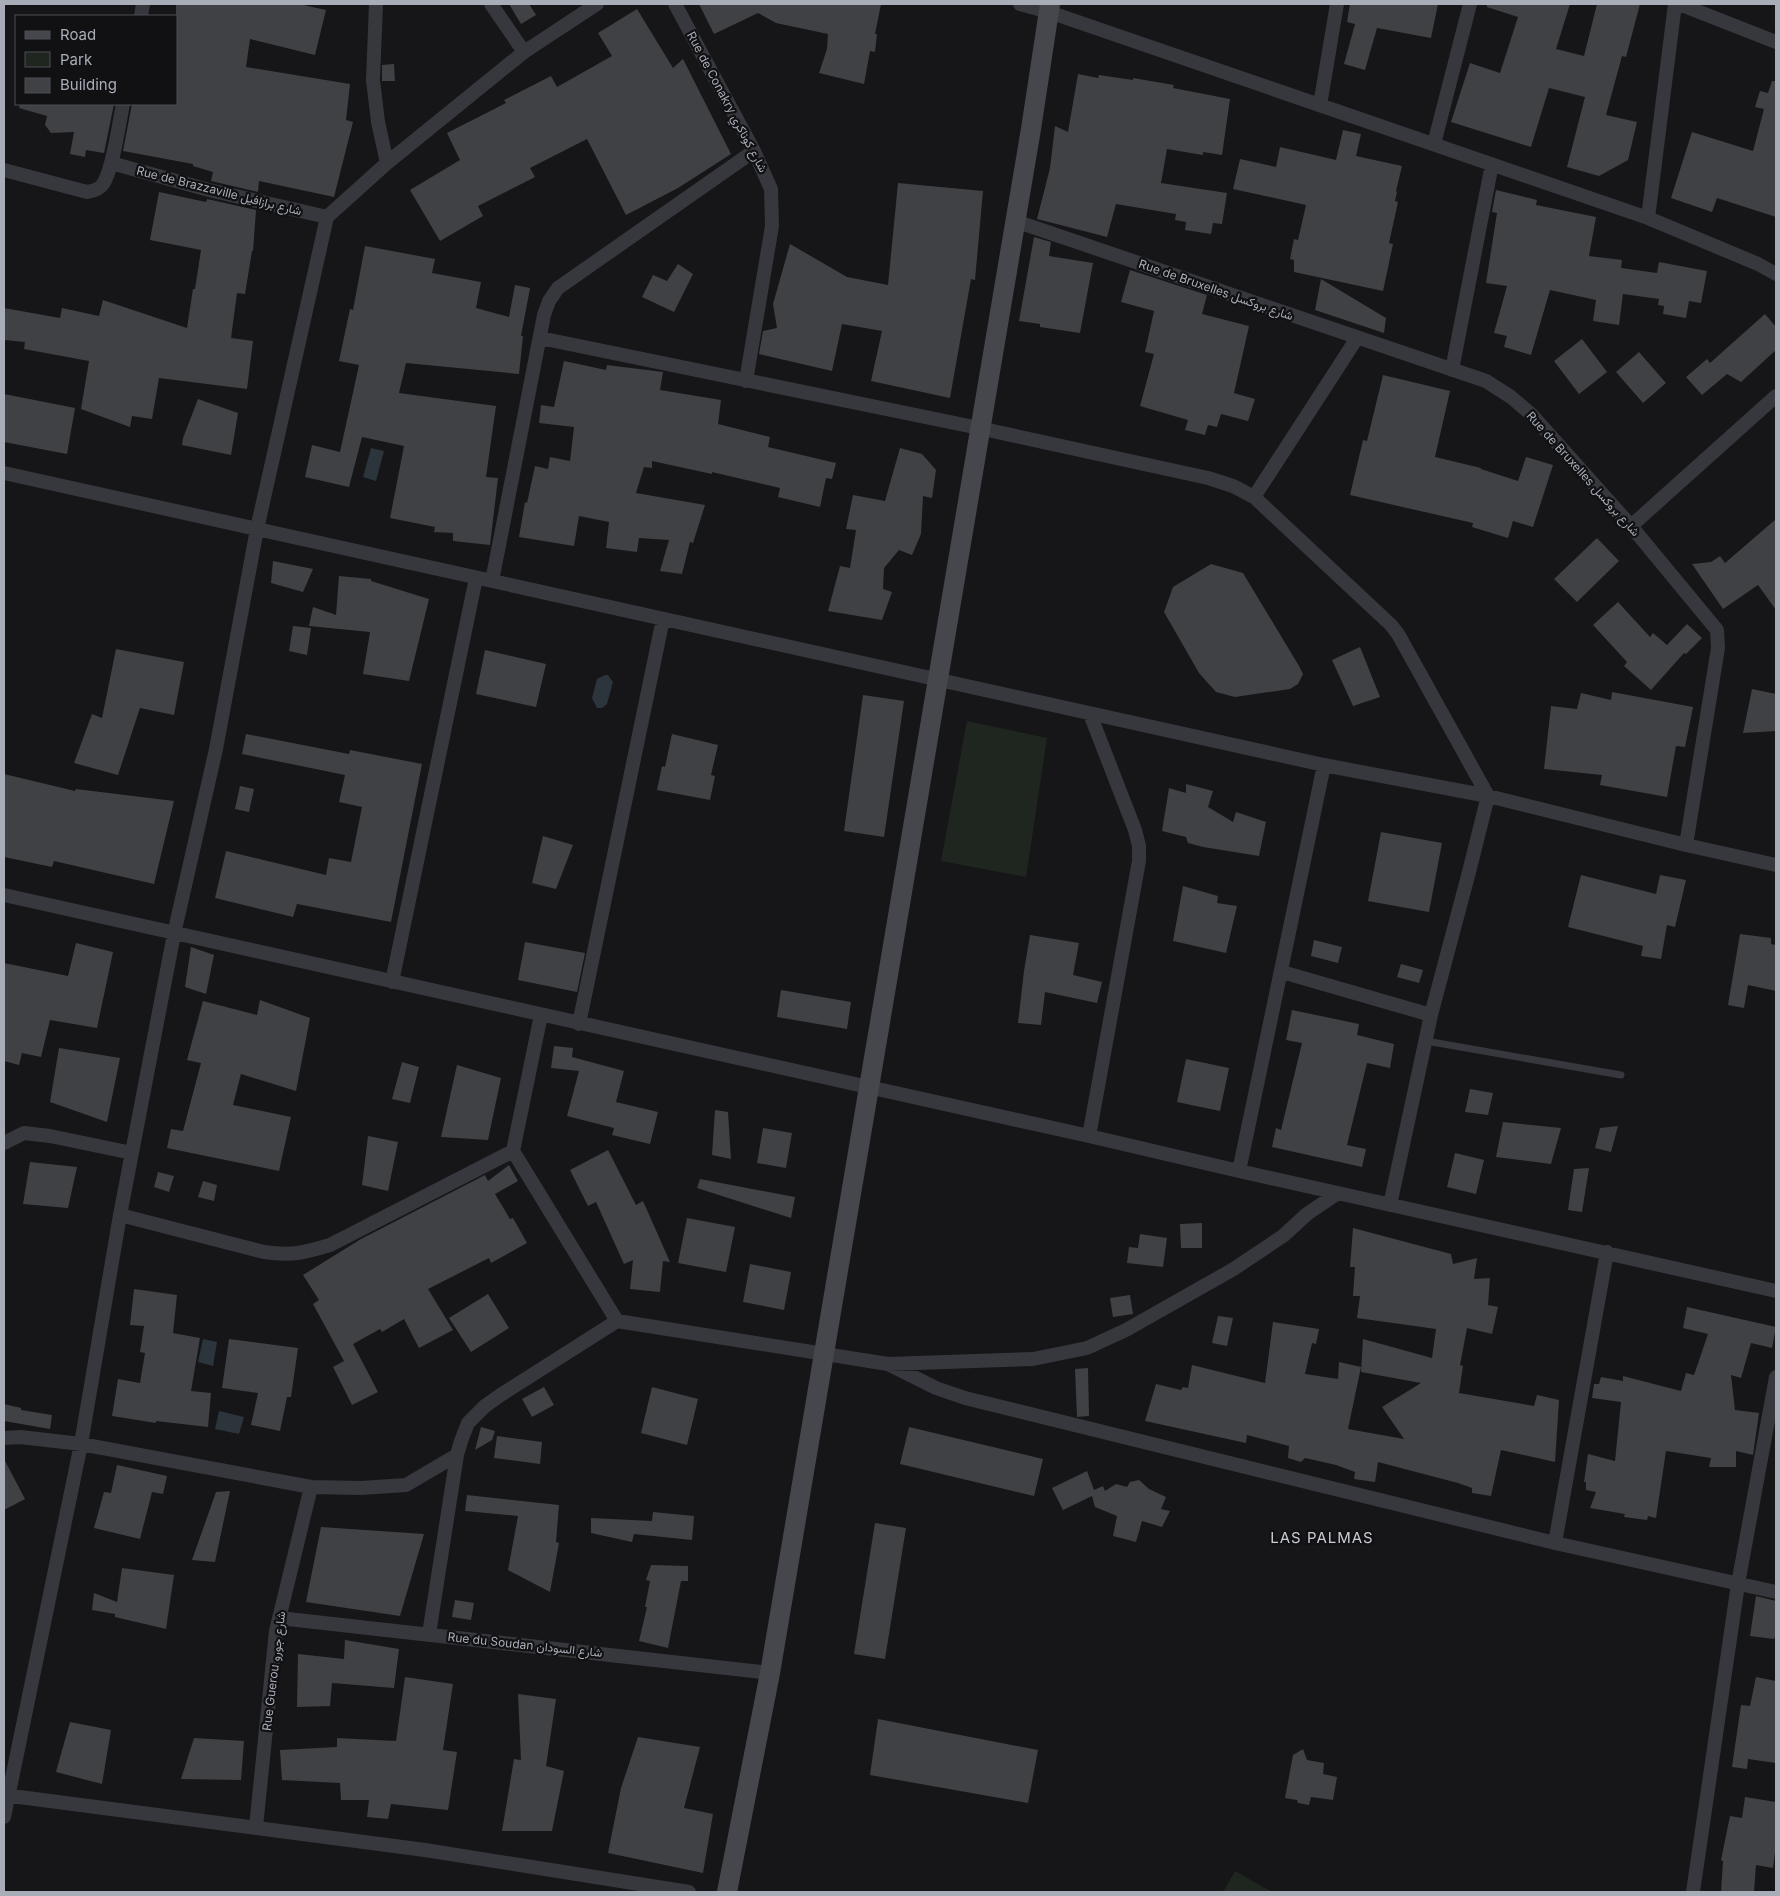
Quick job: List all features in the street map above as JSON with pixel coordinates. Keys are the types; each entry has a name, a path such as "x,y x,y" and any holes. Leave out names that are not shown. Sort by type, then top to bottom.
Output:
{"main road":[{"path":"727,1892 770,1673 1050,8"}],"street":[{"path":"376,4 373,80 378,122 387,162"},
{"path":"491,4 524,52"},
{"path":"4,1817 6,1795 81,1444 120,1215 174,934 216,749 257,530 327,218 387,162 524,52 597,4"},
{"name":"Rue de Conakry شارع كوناكري","path":"675,4 754,151 772,189 772,226 746,381"},
{"path":"1020,4 1050,8 1320,105 1648,218 1758,264 1776,274"},
{"path":"1320,105 1338,4"},
{"path":"1434,144 1470,4"},
{"path":"1648,218 1674,4"},
{"path":"1679,4 1776,42"},
{"path":"4,170 86,192 95,191 103,185 111,163 123,105"},
{"path":"492,581 544,315 549,301 558,288 754,151"},
{"name":"Rue de Brazzaville شارع برازافيل","path":"111,163 209,190 327,218"},
{"path":"1452,370 1492,164"},
{"name":"Rue de Bruxelles شارع بروكسل","path":"1015,221 1486,382 1511,397 1531,414 1631,526 1717,630 1718,637 1686,845"},
{"path":"540,338 980,428 1208,478 1233,486 1254,497 1391,625 1398,634 1488,796 1431,1014 1390,1205"},
{"path":"1254,497 1357,338"},
{"path":"1631,526 1776,396"},
{"path":"4,473 1324,765 1488,796 1686,845 1776,865"},
{"path":"392,982 476,578"},
{"path":"580,1024 663,619"},
{"path":"1089,1136 1139,861 1135,830 1090,714"},
{"path":"1239,1171 1324,765"},
{"path":"4,896 1089,1136 1776,1291"},
{"path":"1282,972 1431,1014"},
{"path":"542,1015 513,1151 617,1321"},
{"path":"4,1143 24,1134 50,1136 132,1154"},
{"path":"120,1215 264,1252 285,1255 306,1252 330,1245 513,1151"},
{"path":"429,1634 457,1455 468,1423 485,1406 502,1394 617,1321 888,1364 1033,1359 1087,1348 1126,1330 1232,1270 1283,1236 1307,1214 1338,1193"},
{"path":"1555,1542 1606,1252"},
{"path":"888,1364 936,1388 965,1398 1555,1542 1776,1592"},
{"path":"1693,1892 1738,1584 1776,1377"},
{"path":"4,1438 20,1437 81,1444 311,1487 361,1488 406,1485 457,1455"},
{"name":"Rue Guerou شارع جورو","path":"256,1827 275,1639 311,1487"},
{"name":"Rue du Soudan شارع السودان","path":"279,1618 770,1673"},
{"path":"6,1795 147,1815 256,1827 426,1850 689,1892"}],"lane":[{"path":"1426,1041 1621,1075"}],"green space":[{"path":"967,721 1047,738 1026,877 941,861"},
{"path":"1235,1871 1272,1892 1223,1892"}],"shaded area":[{"path":"371,448 384,451 376,481 363,477"},
{"path":"608,675 613,682 607,704 602,708 597,708 592,698 597,679"},
{"path":"203,1339 217,1342 213,1366 198,1362"},
{"path":"219,1411 244,1417 239,1434 215,1429"}],"building":[{"path":"176,4 299,4 326,10 315,55 250,39 246,67 350,84 346,120 353,122 334,197 259,181 258,192 211,181 213,172 193,166 193,164 123,151 132,105 178,105 178,15 176,15"},
{"path":"509,4 529,4 536,15 521,24"},
{"path":"699,4 881,4 875,34 877,34 875,52 870,51 864,84 819,73 827,49 828,34 776,23 758,13 714,34"},
{"path":"1350,4 1438,4 1431,38 1377,28 1365,70 1344,64 1355,24 1347,22"},
{"path":"1487,4 1570,4 1556,49 1584,56 1597,4 1640,4 1626,57 1622,56 1606,115 1637,122 1628,160 1599,176 1567,167 1585,97 1549,88 1531,147 1451,122 1470,63 1500,73 1518,17 1487,7"},
{"path":"637,9 673,68 683,59 731,154 678,188 626,215 587,139 530,168 535,177 478,206 483,216 440,241 410,190 460,160 447,133 506,103 504,100 551,76 557,87 612,56 598,33"},
{"path":"394,64 395,81 382,81 382,65"},
{"path":"1078,74 1098,78 1099,75 1133,80 1133,78 1174,85 1173,88 1230,99 1222,155 1203,152 1203,155 1167,149 1161,183 1227,193 1222,224 1213,223 1211,234 1185,230 1186,222 1175,220 1176,214 1116,204 1107,237 1037,219 1050,168 1055,126 1068,132"},
{"path":"1772,81 1776,81 1776,217 1717,198 1712,212 1671,198 1692,132 1753,151 1764,109 1755,107 1760,91 1768,93"},
{"path":"20,105 114,105 104,153 86,150 85,157 70,154 74,132 51,133 45,125 47,116 19,108"},
{"path":"1343,130 1361,134 1356,156 1402,166 1396,191 1395,201 1398,202 1389,243 1393,244 1383,291 1294,272 1294,260 1290,259 1294,239 1298,240 1306,205 1233,189 1240,159 1276,167 1280,147 1336,160"},
{"path":"898,183 983,191 975,280 971,279 950,398 871,381 882,331 842,324 832,371 759,354 763,331 777,328 773,304 790,244 847,277 888,285"},
{"path":"1496,190 1537,200 1536,205 1596,217 1589,256 1622,260 1621,268 1657,273 1659,262 1707,271 1701,303 1689,301 1686,318 1663,314 1664,306 1658,305 1659,299 1623,294 1619,325 1593,321 1596,300 1550,290 1531,355 1504,347 1507,336 1494,333 1507,286 1486,283 1497,213 1492,212"},
{"path":"159,192 206,202 207,199 256,210 253,251 245,294 237,293 231,338 253,341 247,389 159,378 152,419 132,416 130,427 81,409 89,361 24,349 25,342 4,340 4,308 60,318 62,308 99,316 103,300 187,328 201,250 150,240"},
{"path":"1034,237 1051,242 1049,256 1093,263 1080,333 1040,327 1040,324 1019,321"},
{"path":"365,246 435,259 432,273 481,282 476,308 509,317 515,285 530,288 521,336 523,336 519,374 406,363 399,393 496,406 486,477 498,478 490,545 453,541 453,533 434,532 435,527 390,518 404,446 362,437 349,487 305,477 312,445 340,452 359,365 339,361 350,309 353,310"},
{"path":"678,264 693,274 674,312 642,297 653,275 667,281"},
{"path":"1130,270 1207,295 1202,314 1249,326 1234,393 1255,399 1248,421 1221,414 1217,427 1208,425 1205,435 1185,430 1188,420 1140,406 1154,354 1145,352 1154,311 1121,302"},
{"path":"1321,279 1386,318 1384,333 1315,310"},
{"path":"1765,314 1776,327 1776,350 1741,382 1727,374 1702,395 1686,377 1707,359 1710,363"},
{"path":"1582,339 1607,372 1579,394 1554,361"},
{"path":"1639,352 1666,383 1643,403 1616,372"},
{"path":"564,361 606,370 607,365 663,372 660,390 721,400 718,424 770,437 768,447 836,463 832,479 826,478 820,507 778,497 780,488 712,472 712,474 652,461 652,468 644,467 636,493 705,505 693,543 690,542 682,574 660,571 669,540 639,538 637,552 606,548 609,522 579,516 574,546 519,537 525,502 527,503 535,466 548,469 550,457 570,461 574,427 539,423 541,405 554,407"},
{"path":"1383,375 1450,391 1435,457 1481,468 1518,481 1526,457 1553,465 1533,527 1513,521 1508,538 1472,527 1473,523 1350,495 1363,440 1367,441"},
{"path":"4,394 75,408 67,454 4,442"},
{"path":"198,399 238,413 231,455 182,445"},
{"path":"900,448 922,454 936,470 932,498 923,496 921,534 912,555 899,550 884,568 883,589 892,592 882,620 828,611 840,566 850,568 856,530 846,529 853,495 885,501"},
{"path":"1776,519 1776,610 1758,585 1723,609 1692,564 1711,562 1720,556 1725,563"},
{"path":"1597,538 1619,561 1577,602 1554,579"},
{"path":"273,561 313,569 303,592 271,583"},
{"path":"1211,564 1243,573 1303,674 1298,684 1290,689 1235,697 1216,692 1199,673 1164,612 1173,587"},
{"path":"339,576 371,579 371,581 429,599 409,681 363,674 370,632 309,626 313,607 336,615"},
{"path":"1618,602 1650,637 1653,633 1667,645 1687,624 1702,638 1686,654 1684,653 1651,690 1624,666 1627,662 1593,625"},
{"path":"293,626 311,628 307,655 289,651"},
{"path":"1360,647 1380,697 1353,706 1332,660"},
{"path":"116,649 184,662 174,715 140,708 118,775 74,763 92,714 102,718"},
{"path":"485,650 546,664 536,707 476,694"},
{"path":"1752,689 1776,694 1776,731 1743,733"},
{"path":"1612,692 1693,707 1685,747 1676,746 1667,797 1600,785 1602,775 1544,769 1551,706 1577,709 1581,693 1611,700"},
{"path":"863,695 904,701 884,837 844,831"},
{"path":"246,734 349,754 350,750 422,764 391,922 297,904 293,917 215,898 226,851 326,875 329,858 351,862 362,807 339,802 345,775 242,754"},
{"path":"672,734 718,745 711,775 715,776 710,800 657,790 662,766 665,767"},
{"path":"4,774 75,791 76,789 174,801 154,884 54,861 52,867 4,857"},
{"path":"1186,784 1213,791 1208,807 1233,822 1236,812 1266,822 1259,856 1203,847 1188,843 1186,837 1162,831 1169,788 1186,793"},
{"path":"240,786 254,789 249,812 235,809"},
{"path":"1381,832 1442,843 1429,912 1368,901"},
{"path":"543,836 573,845 556,889 532,883"},
{"path":"1581,875 1656,894 1660,875 1686,880 1675,927 1667,925 1661,959 1641,956 1643,946 1568,927"},
{"path":"1183,886 1218,896 1217,903 1237,906 1226,953 1173,941"},
{"path":"1740,934 1771,938 1771,944 1776,945 1776,991 1748,985 1744,1008 1728,1005"},
{"path":"1030,935 1079,943 1073,975 1102,982 1097,1003 1045,992 1041,1025 1018,1023"},
{"path":"1314,940 1342,947 1338,963 1311,956"},
{"path":"525,942 585,953 577,992 518,980"},
{"path":"76,943 113,952 97,1028 50,1020 41,1057 22,1053 19,1065 4,1061 4,963 68,976"},
{"path":"191,947 214,955 206,994 185,987"},
{"path":"1401,964 1423,970 1419,983 1397,977"},
{"path":"781,990 851,1002 847,1029 777,1017"},
{"path":"260,1000 310,1018 296,1091 241,1074 233,1105 291,1117 279,1171 167,1148 171,1129 183,1131 201,1063 187,1060 203,1001 257,1015"},
{"path":"1292,1010 1359,1024 1357,1035 1394,1044 1390,1068 1367,1063 1347,1145 1366,1149 1362,1167 1272,1147 1276,1128 1281,1130 1302,1043 1286,1040"},
{"path":"554,1046 573,1048 572,1057 624,1071 616,1102 658,1112 650,1144 612,1135 614,1128 567,1116 579,1071 551,1068"},
{"path":"59,1048 120,1058 107,1122 50,1102"},
{"path":"1186,1059 1229,1068 1220,1111 1177,1102"},
{"path":"402,1062 419,1067 410,1103 392,1099"},
{"path":"457,1065 501,1078 488,1140 441,1137"},
{"path":"1470,1089 1493,1093 1488,1115 1465,1112"},
{"path":"715,1110 728,1112 731,1159 712,1155"},
{"path":"1503,1122 1561,1128 1551,1164 1496,1157"},
{"path":"1618,1126 1611,1152 1595,1148 1600,1128"},
{"path":"763,1128 792,1133 786,1168 757,1163"},
{"path":"368,1136 398,1142 388,1191 362,1185"},
{"path":"608,1150 636,1205 643,1201 670,1262 663,1261 660,1292 630,1289 633,1260 624,1264 596,1202 588,1206 570,1170"},
{"path":"1455,1153 1484,1160 1476,1194 1447,1187"},
{"path":"30,1162 77,1167 68,1208 23,1204"},
{"path":"509,1165 518,1181 495,1194 510,1219 513,1218 527,1243 491,1263 489,1258 428,1289 453,1330 419,1348 404,1319 382,1332 380,1329 353,1344 378,1392 352,1405 333,1367 344,1361 313,1304 319,1300 303,1275 361,1239 485,1175 488,1181"},
{"path":"1589,1168 1582,1212 1568,1210 1574,1169"},
{"path":"158,1172 174,1176 169,1192 154,1187"},
{"path":"700,1179 795,1197 791,1218 697,1188"},
{"path":"203,1181 217,1185 214,1201 198,1197"},
{"path":"687,1218 735,1227 726,1272 678,1263"},
{"path":"1202,1223 1202,1248 1181,1248 1180,1224"},
{"path":"1353,1228 1451,1254 1453,1264 1477,1258 1474,1279 1490,1278 1488,1305 1498,1307 1492,1334 1467,1328 1460,1365 1463,1366 1459,1393 1534,1406 1537,1395 1559,1400 1555,1462 1501,1450 1491,1496 1472,1493 1472,1488 1458,1483 1378,1462 1375,1482 1354,1479 1355,1472 1336,1465 1305,1458 1301,1462 1288,1458 1289,1446 1247,1435 1246,1443 1145,1421 1156,1384 1181,1390 1183,1387 1188,1388 1192,1365 1265,1383 1273,1322 1319,1329 1316,1344 1312,1343 1305,1374 1338,1379 1339,1362 1361,1367 1348,1429 1404,1439 1382,1407 1421,1383 1361,1372 1363,1339 1432,1358 1436,1329 1357,1318 1360,1296 1353,1296 1355,1267 1350,1267"},
{"path":"1140,1234 1167,1238 1163,1267 1127,1263 1129,1247 1138,1248"},
{"path":"750,1264 791,1272 784,1310 743,1302"},
{"path":"134,1289 177,1295 173,1333 200,1338 191,1391 211,1393 208,1427 156,1421 156,1423 112,1416 118,1379 140,1383 145,1353 140,1352 144,1326 130,1325"},
{"path":"488,1294 509,1328 471,1352 449,1318"},
{"path":"1130,1295 1133,1314 1113,1317 1110,1298"},
{"path":"1687,1307 1776,1327 1772,1348 1751,1343 1741,1378 1731,1375 1735,1410 1759,1413 1753,1455 1736,1451 1736,1467 1709,1467 1711,1458 1666,1451 1656,1518 1648,1516 1647,1520 1624,1517 1625,1514 1590,1508 1596,1492 1586,1490 1586,1482 1584,1482 1588,1454 1615,1461 1621,1402 1592,1398 1594,1384 1599,1384 1601,1377 1623,1381 1623,1376 1681,1391 1686,1373 1694,1375 1708,1334 1683,1328"},
{"path":"1218,1316 1233,1318 1227,1346 1212,1343"},
{"path":"229,1339 298,1348 291,1397 287,1397 280,1431 251,1425 258,1393 222,1388"},
{"path":"1088,1368 1089,1416 1077,1417 1075,1369"},
{"path":"544,1387 554,1405 532,1417 522,1399"},
{"path":"652,1387 698,1399 687,1445 641,1433"},
{"path":"4,1404 21,1408 21,1410 52,1415 50,1429 4,1421"},
{"path":"481,1427 495,1431 492,1440 475,1450"},
{"path":"909,1427 1043,1459 1034,1496 900,1464"},
{"path":"497,1436 542,1442 540,1464 494,1458"},
{"path":"4,1459 25,1499 4,1510"},
{"path":"117,1465 167,1476 163,1494 152,1492 140,1539 94,1528 104,1492 111,1493"},
{"path":"1087,1471 1094,1490 1103,1486 1105,1491 1116,1484 1127,1487 1130,1482 1139,1480 1149,1489 1166,1497 1161,1509 1170,1511 1162,1527 1142,1521 1136,1542 1113,1536 1117,1516 1095,1507 1092,1496 1063,1510 1052,1488"},
{"path":"230,1491 215,1562 192,1560 216,1492"},
{"path":"467,1495 559,1505 556,1542 559,1543 550,1592 508,1570 518,1516 465,1511"},
{"path":"653,1512 694,1516 692,1540 634,1534 632,1542 591,1533 591,1518 652,1521"},
{"path":"875,1523 906,1528 885,1659 854,1654"},
{"path":"321,1527 424,1534 400,1616 306,1602"},
{"path":"651,1565 688,1566 688,1581 681,1581 668,1648 639,1641 647,1607 645,1607 650,1581 646,1580"},
{"path":"122,1568 174,1575 166,1629 115,1617 115,1614 92,1610 94,1593 117,1602"},
{"path":"1756,1596 1776,1601 1776,1634 1774,1639 1750,1636"},
{"path":"455,1600 474,1603 471,1620 452,1617"},
{"path":"345,1640 399,1649 394,1688 332,1683 330,1706 297,1707 298,1654 344,1659"},
{"path":"405,1677 453,1684 443,1750 457,1752 448,1810 391,1804 388,1819 367,1817 369,1800 341,1800 340,1783 282,1780 280,1750 337,1747 337,1738 396,1741"},
{"path":"1756,1677 1776,1681 1776,1763 1748,1759 1747,1769 1732,1767 1741,1705 1750,1706"},
{"path":"518,1694 556,1699 546,1766 564,1771 552,1831 502,1831 514,1759 521,1760"},
{"path":"878,1719 1038,1750 1028,1803 870,1775"},
{"path":"70,1722 111,1730 102,1784 56,1772"},
{"path":"638,1737 700,1747 684,1808 713,1814 703,1873 608,1853 621,1788"},
{"path":"194,1738 244,1741 241,1780 181,1779"},
{"path":"1303,1749 1307,1760 1324,1763 1323,1774 1337,1777 1333,1800 1311,1797 1309,1805 1285,1798 1293,1755"},
{"path":"1745,1797 1776,1802 1776,1844 1773,1868 1756,1865 1754,1892 1721,1892 1723,1861 1721,1860 1730,1816 1742,1818"}],"district":[{"name":"LAS PALMAS","path":"1322,1538"}]}
